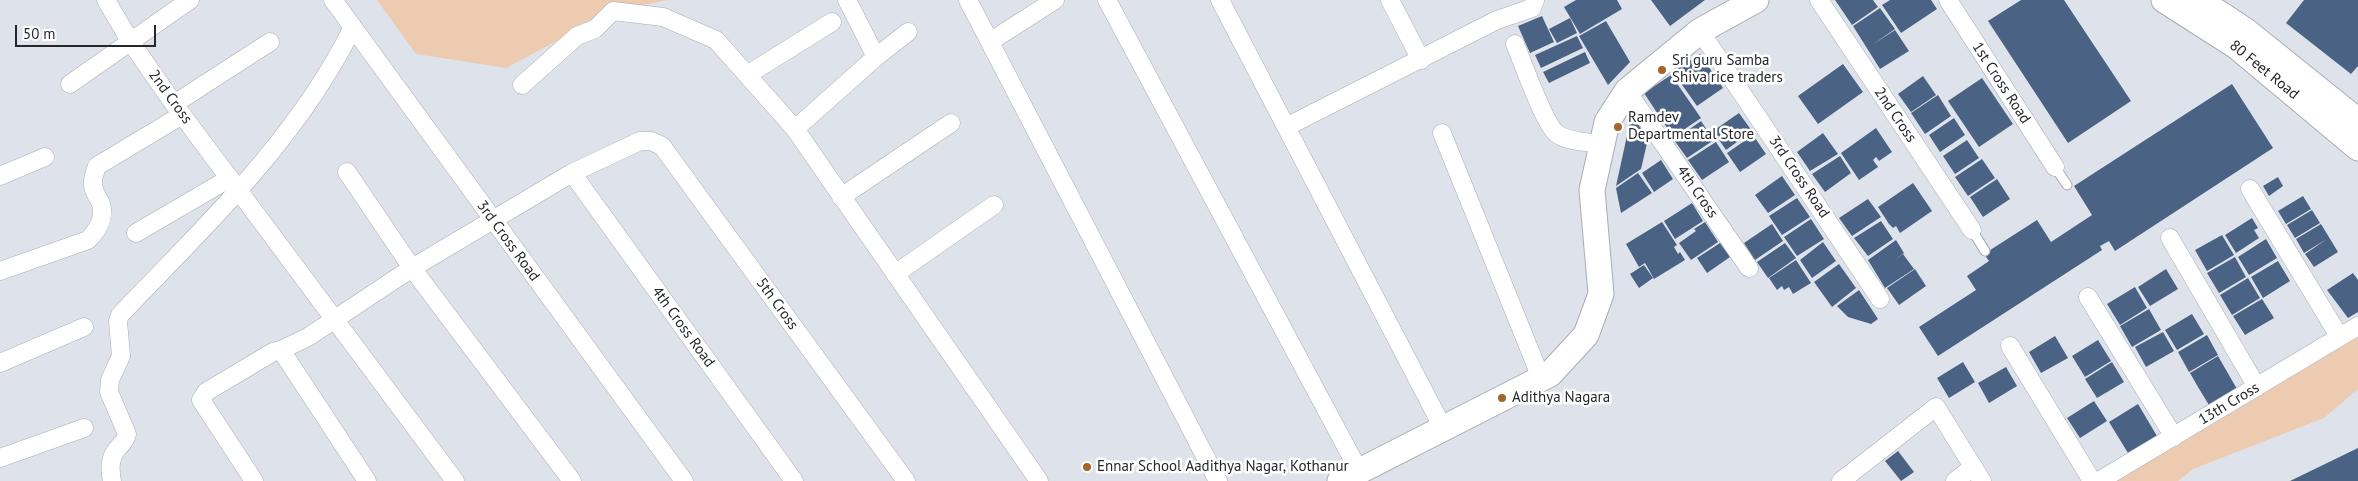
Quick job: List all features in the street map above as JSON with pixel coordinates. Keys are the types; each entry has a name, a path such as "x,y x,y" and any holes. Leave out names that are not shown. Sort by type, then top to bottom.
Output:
{"street":[{"name":"2nd Cross","path":"106,0 130,40 178,110 455,481"},
{"path":"70,84 130,40 190,0"},
{"name":"3rd Cross Road","path":"333,0 684,481"},
{"path":"847,0 876,57"},
{"path":"968,0 1218,481"},
{"path":"991,41 1055,0"},
{"path":"1107,0 1350,476 1550,374 1586,335 1601,294 1592,190 1607,122 1627,91 1700,30 1756,0"},
{"path":"1220,0 1443,428"},
{"path":"1390,0 1421,60"},
{"path":"1286,127 1497,20 1532,8 1535,0"},
{"name":"2nd Cross","path":"1818,0 1972,230"},
{"name":"1st Cross Road","path":"1948,0 2054,167"},
{"name":"80 Feet Road","path":"2164,0 2236,46 2356,135"},
{"name":"80 Feet Road","path":"2199,0 2246,31 2356,135"},
{"path":"522,85 577,36 595,29 613,11 663,17 716,40 795,130 1039,481"},
{"path":"747,76 832,22"},
{"path":"112,481 111,461 115,451 126,439 126,434 108,392 110,380 121,356 118,321 120,315 235,184 298,118 323,82 353,27"},
{"name":"3rd Cross Road","path":"1700,30 1880,299"},
{"path":"795,130 876,57 908,32"},
{"path":"0,271 88,240 98,231 101,216 101,204 94,193 93,180 98,166 270,42"},
{"path":"1514,44 1547,119 1556,133 1574,140 1601,144"},
{"name":"4th Cross","path":"1627,91 1749,268"},
{"path":"841,197 951,123"},
{"path":"1442,133 1541,378"},
{"name":"5th Cross","path":"572,174 640,141 651,141 662,146 906,481"},
{"path":"0,176 45,157"},
{"path":"347,172 412,268 572,481"},
{"path":"254,481 201,400 206,392 273,352 308,337 412,268 572,174"},
{"name":"4th Cross Road","path":"572,174 794,481"},
{"path":"136,234 235,184"},
{"path":"2250,189 2339,336"},
{"path":"895,274 994,205"},
{"path":"2170,238 2257,387"},
{"path":"2088,298 2174,437"},
{"name":"13th Cross","path":"2099,481 2358,326"},
{"path":"0,363 84,327"},
{"path":"2010,346 2092,481"},
{"path":"281,350 367,481"},
{"path":"1841,481 1936,406 1977,474 1955,481"},
{"path":"0,458 84,428"}],"lane":[{"path":"2054,167 2067,185"},
{"path":"1972,230 1985,251"}],"shaded area":[{"path":"377,0 668,0 613,11 506,68 416,54"},
{"path":"2358,337 2358,389 2324,418 2193,469 2178,481 2117,481"}],"building":[{"path":"1576,0 1617,0 1622,9 1580,34 1564,7"},
{"path":"1651,0 1705,0 1670,26"},
{"path":"1835,0 1873,0 1878,7 1852,25"},
{"path":"1890,0 1931,0 1937,9 1901,33 1882,5"},
{"path":"2021,0 2064,0 2131,101 2068,143 1988,21"},
{"path":"2304,0 2358,0 2358,66 2351,74 2286,23"},
{"path":"1880,8 1895,29 1872,45 1895,30 1909,51 1880,69 1853,26"},
{"path":"1542,16 1554,42 1530,53 1518,26"},
{"path":"1570,18 1577,33 1557,43 1549,29"},
{"path":"1606,21 1630,62 1608,85 1579,36"},
{"path":"1577,36 1583,48 1541,68 1535,55"},
{"path":"1585,52 1590,63 1549,83 1543,72"},
{"path":"1700,54 1723,88 1697,106 1673,72"},
{"path":"1843,64 1863,92 1818,124 1798,96"},
{"path":"1671,75 1701,118 1673,137 1644,93"},
{"path":"1923,76 1936,95 1911,112 1898,94"},
{"path":"1982,78 2013,124 1979,147 1948,101"},
{"path":"2232,84 2273,148 2115,251 2109,241 2100,246 2102,250 1938,356 1919,327 1976,290 1967,276 1989,261 1984,254 2037,220 2051,242 2092,215 2074,186"},
{"path":"1938,95 1951,116 1925,134 1911,113"},
{"path":"1739,113 1752,131 1726,150 1713,131"},
{"path":"1954,118 1965,135 1940,152 1929,135"},
{"path":"1701,121 1714,140 1687,158 1674,140"},
{"path":"1630,122 1637,123 1648,139 1641,169 1616,186"},
{"path":"1876,128 1892,152 1879,161 1876,157 1873,160 1878,167 1859,180 1841,153"},
{"path":"1823,133 1838,154 1810,171 1797,152"},
{"path":"1753,135 1766,154 1740,172 1727,153"},
{"path":"1967,140 1979,158 1955,174 1943,156"},
{"path":"1716,142 1729,162 1702,180 1688,160"},
{"path":"1840,156 1851,173 1825,192 1812,174"},
{"path":"1982,159 1995,178 1968,196 1955,177"},
{"path":"1661,160 1673,179 1654,192 1642,173"},
{"path":"1638,173 1652,193 1621,213 1616,188"},
{"path":"1782,176 1795,195 1768,213 1755,195"},
{"path":"2278,177 2283,186 2269,196 2263,186"},
{"path":"1997,179 2010,199 1983,217 1970,197"},
{"path":"1913,183 1932,211 1900,233 1896,226 1893,228 1889,224 1878,207"},
{"path":"2303,196 2311,209 2286,224 2278,211"},
{"path":"1797,198 1810,217 1782,235 1769,216"},
{"path":"1868,199 1881,217 1852,236 1839,218"},
{"path":"1692,203 1703,221 1675,239 1664,221"},
{"path":"2312,210 2320,223 2295,238 2287,225"},
{"path":"2252,218 2258,228 2254,230 2259,238 2236,253 2225,235"},
{"path":"1811,219 1824,239 1797,256 1784,237"},
{"path":"1881,221 1893,239 1868,256 1854,238"},
{"path":"1662,222 1677,245 1674,247 1678,254 1680,252 1685,260 1654,279 1645,263 1639,267 1626,244"},
{"path":"1705,222 1718,242 1691,260 1679,243"},
{"path":"1772,224 1783,241 1755,260 1744,243"},
{"path":"2321,224 2338,252 2314,267 2305,254 2327,239 2304,253 2296,239"},
{"path":"2222,235 2234,255 2207,271 2195,250"},
{"path":"2266,239 2277,258 2249,275 2238,257"},
{"path":"1896,240 1904,253 1894,260 1903,254 1914,269 1885,288 1868,260"},
{"path":"1823,242 1836,261 1812,278 1800,260"},
{"path":"1720,243 1730,257 1707,273 1697,258"},
{"path":"1785,243 1796,258 1768,278 1757,262"},
{"path":"2235,257 2246,277 2219,293 2207,273"},
{"path":"1796,260 1811,283 1793,294 1789,287 1784,290 1782,286 1777,290 1769,278"},
{"path":"2278,261 2290,281 2263,298 2251,277"},
{"path":"1839,264 1856,288 1832,307 1814,282"},
{"path":"1644,265 1653,278 1639,288 1630,274"},
{"path":"1915,269 1926,286 1899,305 1887,288"},
{"path":"2166,269 2178,289 2150,306 2138,287"},
{"path":"2353,273 2358,280 2358,312 2348,318 2327,290"},
{"path":"2248,278 2260,298 2232,315 2220,295"},
{"path":"2135,287 2147,308 2120,325 2107,304"},
{"path":"1859,290 1878,319 1871,324 1848,317 1837,306"},
{"path":"2262,299 2274,318 2245,335 2233,316"},
{"path":"2149,309 2161,330 2132,347 2120,326"},
{"path":"2192,314 2204,334 2177,350 2165,330"},
{"path":"2163,332 2174,351 2146,367 2135,347"},
{"path":"2207,335 2218,355 2189,372 2178,352"},
{"path":"2055,336 2068,358 2041,373 2029,352"},
{"path":"2098,340 2111,361 2085,377 2072,356"},
{"path":"2218,356 2237,389 2209,405 2190,373"},
{"path":"1963,362 1975,382 1949,398 1937,378"},
{"path":"2112,362 2124,382 2097,398 2085,379"},
{"path":"2006,367 2017,386 1989,403 1978,383"},
{"path":"2094,401 2107,421 2080,438 2067,418"},
{"path":"2138,404 2157,436 2128,453 2109,422"},
{"path":"2358,448 2358,481 2290,481"},
{"path":"1898,451 1914,472 1901,481 1885,461"}],"place":[{"name":"Sri guru Samba Shiva rice traders","path":"1662,70"},
{"name":"Ramdev Departmental Store","path":"1618,127"},
{"name":"Adithya Nagara","path":"1502,398"},
{"name":"Ennar School Aadithya Nagar, Kothanur","path":"1087,467"}]}
